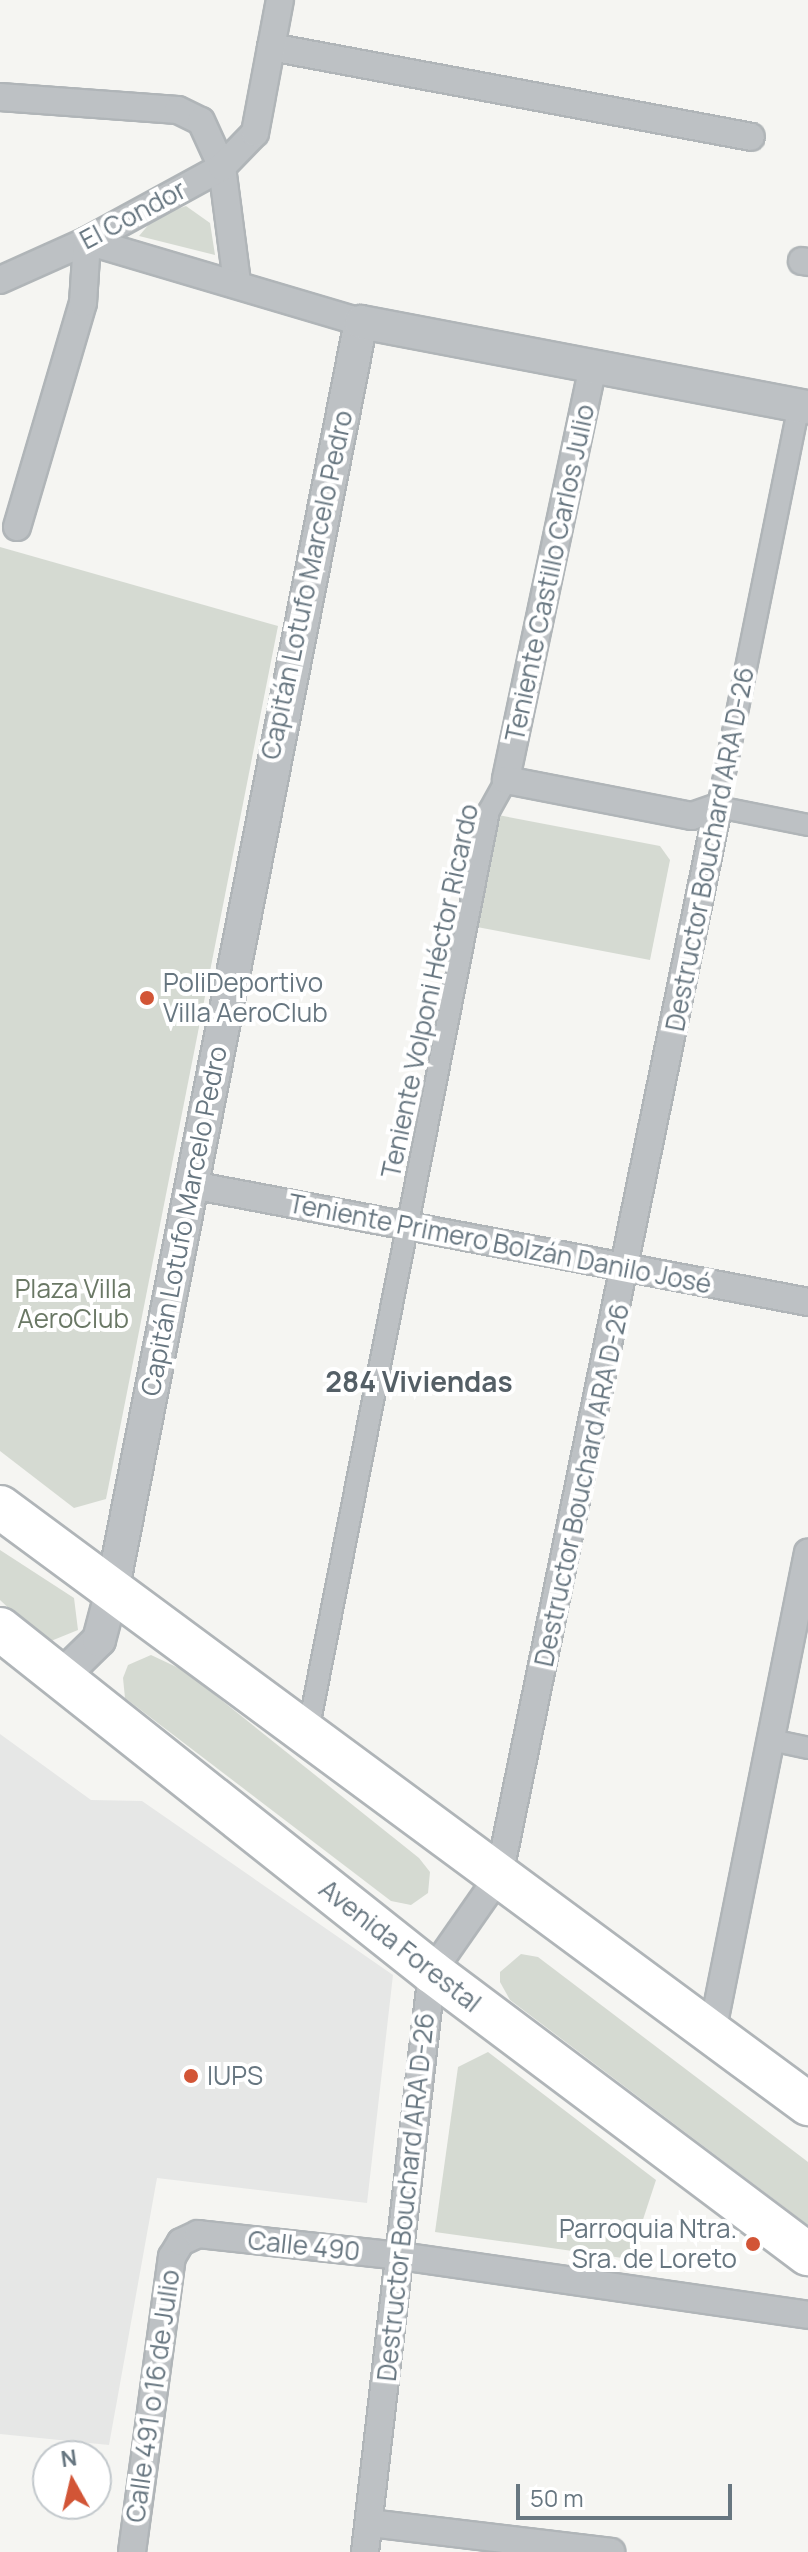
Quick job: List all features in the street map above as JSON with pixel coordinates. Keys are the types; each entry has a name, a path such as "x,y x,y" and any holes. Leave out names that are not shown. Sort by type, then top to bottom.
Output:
{"main road":[{"path":"0,1507 308,1731 808,2104"},
{"name":"Avenida Forestal","path":"0,1629 59,1679 432,1972 808,2254"}],"street":[{"path":"280,0 271,47 751,137"},
{"name":"El Condor","path":"0,280 87,241 222,167 255,133 271,47"},
{"path":"0,97 178,110 201,121 222,167 237,282"},
{"path":"17,527 83,303 87,241 237,282 361,322 804,406"},
{"name":"Capitán Lotufo Marcelo Pedro","path":"59,1679 99,1640 113,1587 361,322"},
{"name":"Teniente Castillo Carlos Julio","path":"506,780 593,366"},
{"name":"Destructor Bouchard ARA D-26","path":"365,2552 432,1972 499,1876 628,1268 718,807 804,406"},
{"path":"506,780 692,816 718,807 808,825"},
{"name":"Teniente Volponi Héctor Ricardo","path":"308,1731 489,811 506,780"},
{"name":"Teniente Primero Bolzán Danilo José","path":"192,1185 808,1302"},
{"path":"712,2033 808,1552"},
{"path":"771,1740 808,1748"},
{"name":"Calle 490","path":"181,2242 198,2234 400,2256 808,2315"},
{"name":"Calle 491 o 16 de Julio","path":"132,2552 172,2257 181,2242"},
{"path":"369,2523 611,2552"}],"shaded area":[{"name":"IUPS","path":"0,1734 91,1800 142,1801 393,1975 367,2203 157,2178 110,2440 59,2440 0,2434"}],"green space":[{"path":"186,206 210,223 215,255 139,236 156,216"},
{"name":"Plaza Villa AeroClub","path":"0,547 278,626 106,1499 74,1508 0,1451"},
{"path":"498,815 660,846 670,860 650,960 477,927"},
{"path":"0,1550 74,1598 78,1630 46,1643 0,1600"},
{"path":"151,1655 185,1671 419,1858 430,1872 428,1893 411,1905 391,1901 125,1698 123,1678 128,1665"},
{"path":"521,1954 538,1957 808,2162 808,2225 510,2000 500,1982 500,1972"},
{"path":"488,2052 656,2180 630,2259 435,2232 458,2067"}],"place":[{"name":"PoliDeportivo Villa AeroClub","path":"147,998"},
{"name":"IUPS","path":"191,2076"},
{"name":"Parroquia Ntra. Sra. de Loreto","path":"753,2244"}],"district":[{"name":"284 Viviendas","path":"419,1381"}]}
